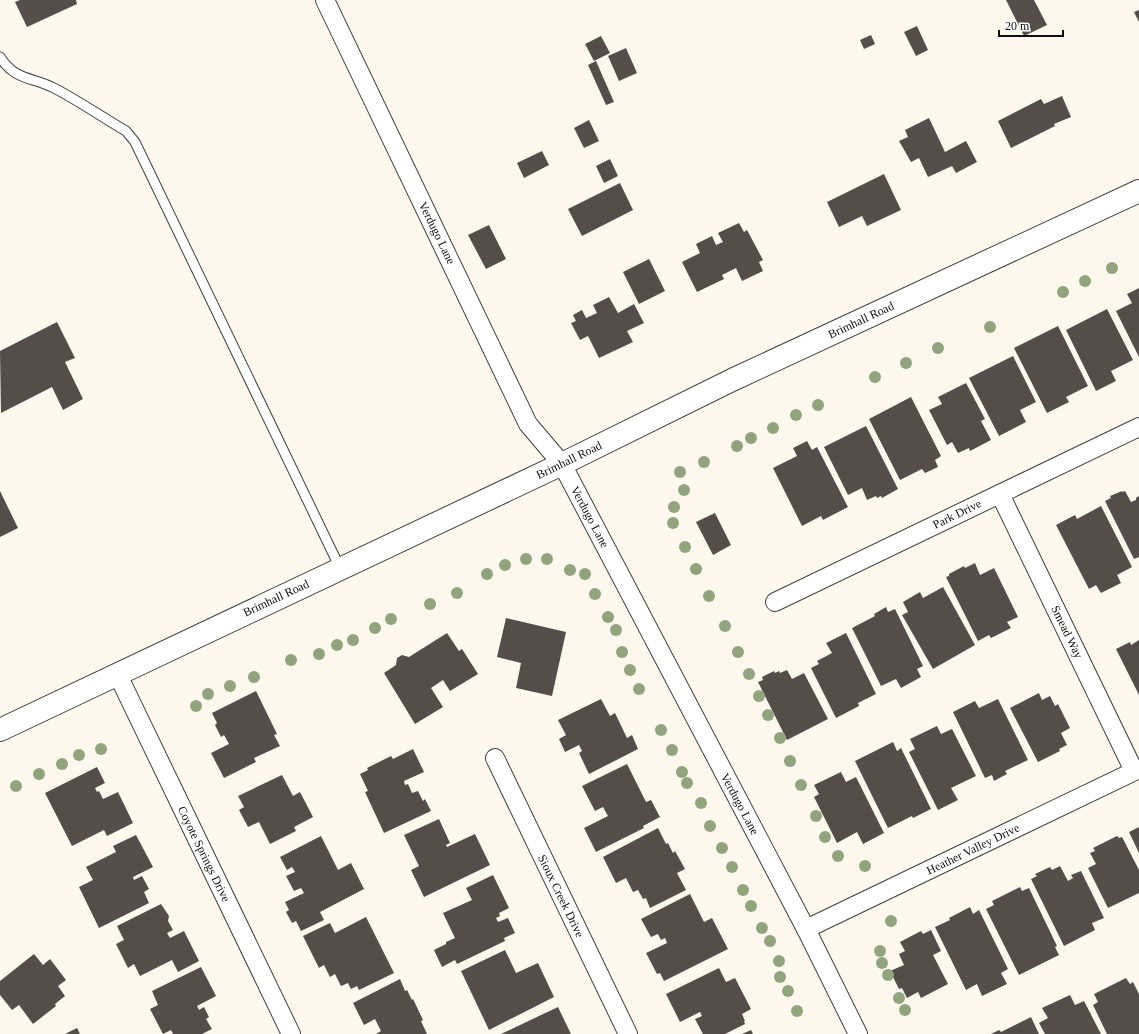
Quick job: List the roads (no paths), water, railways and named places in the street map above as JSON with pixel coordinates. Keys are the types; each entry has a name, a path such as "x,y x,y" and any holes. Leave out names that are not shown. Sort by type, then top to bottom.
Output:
{"street":[{"name":"Verdugo Lane","path":"325,0 528,424 562,464 806,929 858,1034"},
{"name":"Brimhall Road","path":"0,730 562,464 732,380 1139,191"},
{"name":"Park Drive","path":"775,602 1139,427"},
{"name":"Smead Way","path":"1000,494 1136,770"},
{"name":"Coyote Springs Drive","path":"117,674 291,1034"},
{"name":"Sioux Creek Drive","path":"495,758 628,1034"},
{"name":"Heather Valley Drive","path":"806,929 1136,770"}],"lane":[{"path":"0,57 7,67 18,75 53,88 126,131 132,138 340,568"}]}
